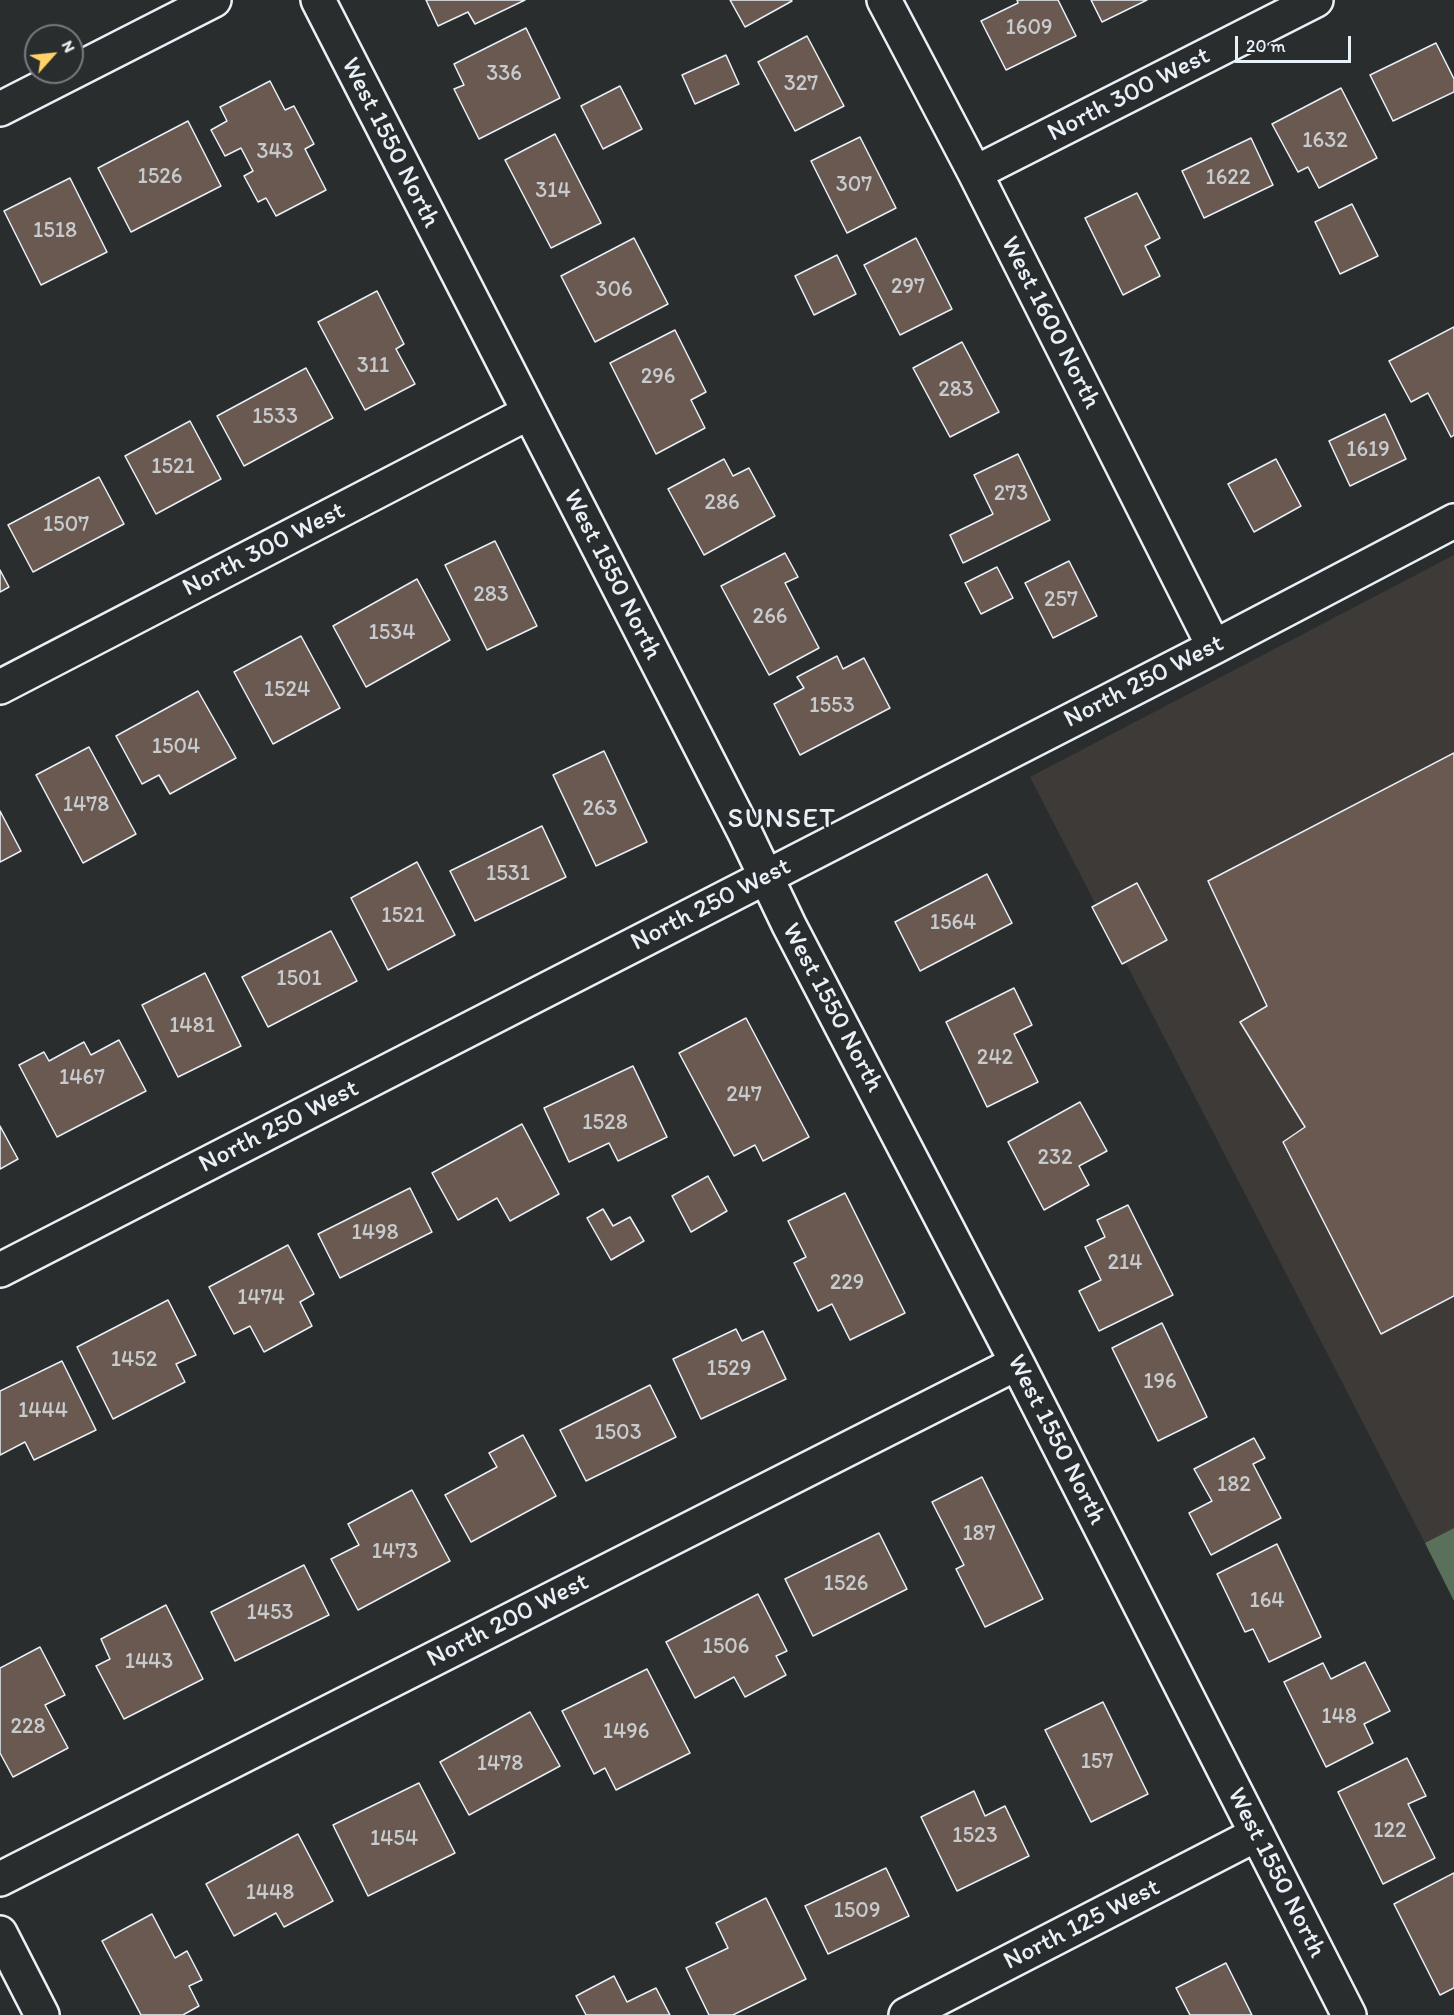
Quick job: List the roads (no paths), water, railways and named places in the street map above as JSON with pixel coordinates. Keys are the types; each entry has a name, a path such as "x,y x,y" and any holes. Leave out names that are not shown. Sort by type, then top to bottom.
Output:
{"street":[{"path":"0,109 214,0"},
{"name":"West 1550 North","path":"318,0 1349,2015"},
{"name":"West 1600 North","path":"884,0 975,173 1214,647"},
{"name":"North 300 West","path":"975,173 1316,0"},
{"name":"North 300 West","path":"0,687 528,413"},
{"name":"North 250 West","path":"0,1270 1214,647 1454,521"},
{"name":"North 200 West","path":"0,1879 1017,1363"},
{"name":"North 125 West","path":"906,2015 1257,1834"},
{"path":"0,1933 42,2015"}],"district":[{"name":"SUNSET","path":"782,820"}]}
